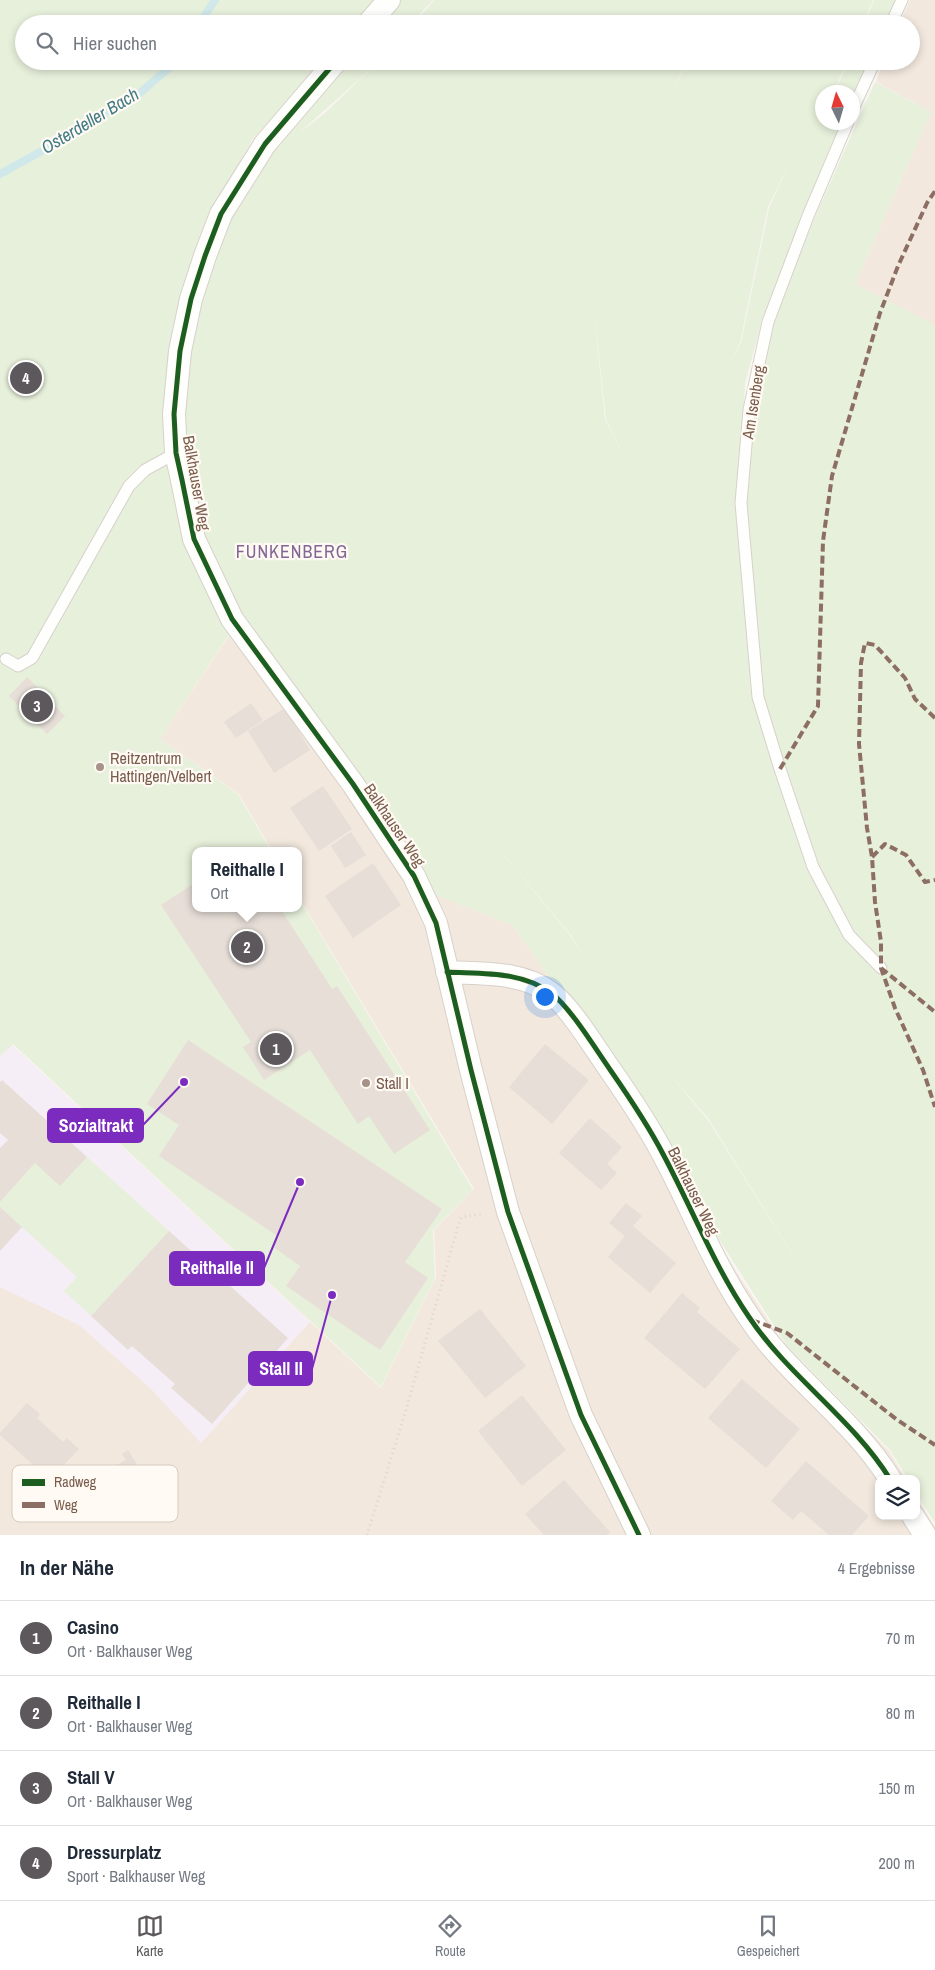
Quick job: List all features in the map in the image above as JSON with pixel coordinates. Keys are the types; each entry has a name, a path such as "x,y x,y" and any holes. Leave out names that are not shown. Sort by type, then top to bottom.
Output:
{"street":[{"path":"376,15 388,0"},
{"name":"Balkhauser Weg","path":"328,70 265,144 221,214 191,298 180,351 174,414 176,453 194,538 232,619 353,784 414,876 436,923 508,1212 581,1415 639,1535"},
{"name":"Balkhauser Weg","path":"447,972 515,976 534,982 553,994 572,1017 618,1082 663,1153 724,1279 750,1319 777,1355 854,1433 879,1462 887,1475"},
{"path":"915,1520 924,1535"}],"lane":[{"path":"895,15 902,0"},
{"path":"860,94 871,70"},
{"name":"Am Isenberg","path":"845,130 808,216 768,322 749,410 740,503 758,696 780,769 813,867 849,935 881,968"},
{"name":"Balkhauser Weg","path":"6,659 18,666 32,658 129,486 145,470 176,453"}],"path":[{"path":"367,1535 406,1410 460,1219 462,1216 508,1212"}],"shaded area":[{"path":"910,0 935,0 935,326 855,284 931,112 876,82 881,70 920,70 920,15 903,15"},
{"path":"230,634 313,740 410,884 512,925 577,1016 739,1276 786,1347 889,1451 904,1475 875,1475 875,1520 920,1520 920,1503 935,1527 935,1535 0,1535 0,1056 12,1045 381,1388 436,1277 434,1230 474,1189 302,903 302,847 270,847 239,794 160,739"},
{"path":"12,1045 310,1322 201,1443 151,1389 79,1325 0,1287 0,1056"}],"green space":[{"name":"Reitzentrum Hattingen/Velbert","path":"0,0 376,0 363,15 15,15 15,70 314,70 294,94 290,93 293,95 252,140 224,191 183,296 164,432 172,488 184,546 230,633 160,739 238,794 269,847 192,847 192,912 302,912 302,904 473,1190 433,1230 435,1278 381,1387 13,1044 0,1056"},
{"path":"400,0 433,0 419,15 388,15"},
{"path":"434,0 873,0 867,15 422,15"},
{"path":"874,0 898,0 891,15 868,15"},
{"path":"341,70 369,70 298,134 325,113 370,70 683,70 669,95 684,70 843,70 837,85 815,85 815,130 839,130 762,320 745,384 743,429 754,435 755,408 773,324 814,219 854,130 860,130 860,116 875,82 931,112 855,284 935,325 935,1523 920,1499 920,1475 906,1475 890,1450 787,1346 577,1016 512,925 428,892 241,615 202,534 185,434 187,376 199,301 229,219 279,145","holes":["791,160 769,208 741,343 731,362 740,343 768,207","592,294 606,419 627,463 605,419","489,837 571,935 583,955 570,935","664,1068 708,1118 812,1286 708,1120"]},
{"path":"844,70 866,70 859,85 838,85"},
{"path":"87,1157 169,1231 91,1316 64,1291 77,1277 0,1207 0,1202 35,1163"}],"building":[{"path":"27,677 65,716 47,734 9,696"},
{"path":"251,703 263,720 236,738 224,722"},
{"path":"285,708 310,750 274,773 248,731"},
{"path":"323,786 352,829 319,851 290,808"},
{"path":"351,832 366,855 345,868 331,846"},
{"path":"373,863 401,905 353,938 325,896"},
{"path":"192,885 192,912 283,912 332,989 337,986 430,1130 394,1154 369,1116 358,1124 310,1050 264,1080 243,1047 251,1042 161,905"},
{"path":"188,1040 442,1209 405,1262 428,1278 380,1350 286,1286 300,1266 272,1246 279,1237 159,1156 179,1125 147,1104"},
{"path":"545,1044 589,1080 552,1124 509,1087"},
{"path":"2,1080 87,1157 60,1186 35,1163 0,1202 0,1148 8,1140 0,1133 0,1082"},
{"path":"590,1118 622,1147 607,1164 617,1173 601,1190 559,1153"},
{"path":"626,1203 642,1216 633,1226 676,1263 650,1293 608,1257 625,1236 609,1223"},
{"path":"0,1207 22,1227 0,1251"},
{"path":"169,1231 288,1338 212,1424 171,1388 175,1384 132,1346 128,1350 91,1316"},
{"path":"682,1293 700,1308 697,1312 740,1349 705,1389 644,1338"},
{"path":"480,1309 526,1366 485,1398 438,1341"},
{"path":"742,1379 800,1429 766,1468 708,1418"},
{"path":"522,1395 566,1450 522,1486 478,1431"},
{"path":"27,1403 40,1414 37,1418 63,1442 67,1438 79,1449 64,1465 33,1465 0,1433"},
{"path":"128,1450 137,1465 116,1465 126,1460 122,1454"},
{"path":"806,1461 869,1516 852,1535 829,1535 801,1511 793,1520 771,1501"},
{"path":"564,1480 610,1532 607,1535 544,1535 525,1514"}],"waterway":[{"name":"Osterdeller Bach","path":"205,15 215,0"},
{"name":"Osterdeller Bach","path":"0,174 102,114 134,98 167,70"}],"marked path":[{"path":"780,769 818,706 823,541 832,476 880,313 898,266 927,203 935,191"},
{"path":"935,718 915,699 905,678 875,645 865,643 861,663 859,744 867,828 872,857 875,902 881,942 881,968 895,1008 923,1070 935,1107"},
{"path":"872,857 885,844 906,855 925,882 935,880"},
{"path":"881,968 935,1012"},
{"path":"752,1320 787,1333 896,1419 935,1445"}],"cycle path":[{"path":"328,70 265,144 221,214 191,299 180,351 174,414 176,453 194,539 232,619 353,784 414,876 436,923 471,1070 508,1212 581,1415 639,1535"},
{"path":"447,972 501,975 527,981 551,993 567,1009 591,1041 651,1132 674,1174 725,1278 749,1317 765,1339 801,1379 858,1436 887,1475"}],"place":[{"name":"Dressurplatz","path":"26,378"},
{"name":"Stall V","path":"37,706"},
{"name":"Reitzentrum Hattingen/Velbert","path":"100,767"},
{"name":"Reithalle I","path":"247,947"},
{"name":"Casino","path":"276,1049"},
{"name":"Sozialtrakt","path":"184,1082"},
{"name":"Stall I","path":"366,1083"},
{"name":"Reithalle II","path":"300,1182"},
{"name":"Stall II","path":"332,1295"}],"district":[{"name":"FUNKENBERG","path":"292,552"}]}
